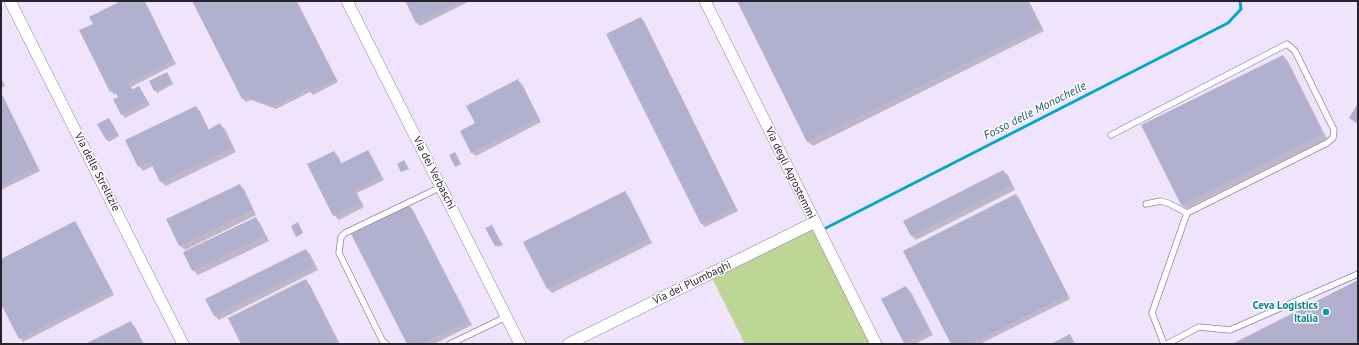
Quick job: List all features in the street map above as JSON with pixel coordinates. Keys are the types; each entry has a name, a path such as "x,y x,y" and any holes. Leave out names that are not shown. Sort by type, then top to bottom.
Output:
{"street":[{"name":"Via delle Strelitzie","path":"10,1 183,344"},
{"name":"Via dei Verbaschi","path":"347,1 520,344"},
{"name":"Via degli Agrostemmi","path":"705,1 876,344"},
{"name":"Via dei Plumbaghi","path":"568,344 815,222"}],"lane":[{"path":"1111,135 1287,44 1295,52 1332,125 1334,134 1333,138 1187,213 1152,313 1166,344 1199,327 1230,330 1358,274"},
{"path":"386,344 382,340 339,253 341,237 345,233 441,187"},
{"path":"1146,204 1161,200 1187,213"},
{"path":"450,344 506,316"}],"green space":[{"path":"815,222 876,344 745,344 710,274"}],"building":[{"path":"121,1 144,1 173,61 128,83 131,90 139,86 147,102 121,115 113,99 118,97 114,90 110,92 79,30 93,24 89,17"},
{"path":"192,1 296,1 336,79 309,92 308,88 273,106 247,97 242,99"},
{"path":"405,1 461,1 416,23"},
{"path":"737,1 1027,1 1040,27 807,142"},
{"path":"641,17 735,207 701,224 606,34"},
{"path":"1283,55 1323,134 1181,205 1141,125"},
{"path":"167,72 172,82 154,91 149,81"},
{"path":"518,79 539,118 471,153 460,131 475,123 466,106"},
{"path":"1,94 37,167 1,185"},
{"path":"1358,103 1358,124 1349,118"},
{"path":"196,106 208,130 220,123 232,148 160,182 150,161 138,167 125,140"},
{"path":"109,118 118,134 106,140 97,124"},
{"path":"368,150 381,176 354,190 360,203 333,216 307,164 334,151 340,164"},
{"path":"455,152 461,164 455,167 449,155"},
{"path":"404,160 409,169 401,172 397,164"},
{"path":"1003,170 1011,185 911,236 903,221"},
{"path":"240,184 253,210 179,246 166,219"},
{"path":"625,191 649,238 547,289 523,242"},
{"path":"1016,194 1068,295 971,344 951,344 903,251"},
{"path":"409,205 468,321 421,344 407,344 351,234"},
{"path":"256,217 265,236 192,271 183,252"},
{"path":"75,221 112,291 19,339 1,304 1,259"},
{"path":"298,222 303,233 296,237 291,226"},
{"path":"492,225 501,243 495,246 485,228"},
{"path":"306,249 314,266 214,316 205,299"},
{"path":"306,279 338,344 241,344 228,318"},
{"name":"Ceva Logistics Italia","path":"1358,280 1358,344 1232,344"},
{"path":"906,286 929,330 904,343 881,299"},
{"path":"131,321 142,344 85,344"},
{"path":"1070,334 1075,344 1051,344"}],"waterway":[{"name":"Fosso delle Monachelle","path":"826,228 1228,23 1241,9 1240,1"}],"place":[{"name":"Ceva Logistics Italia","path":"1326,312"}]}
